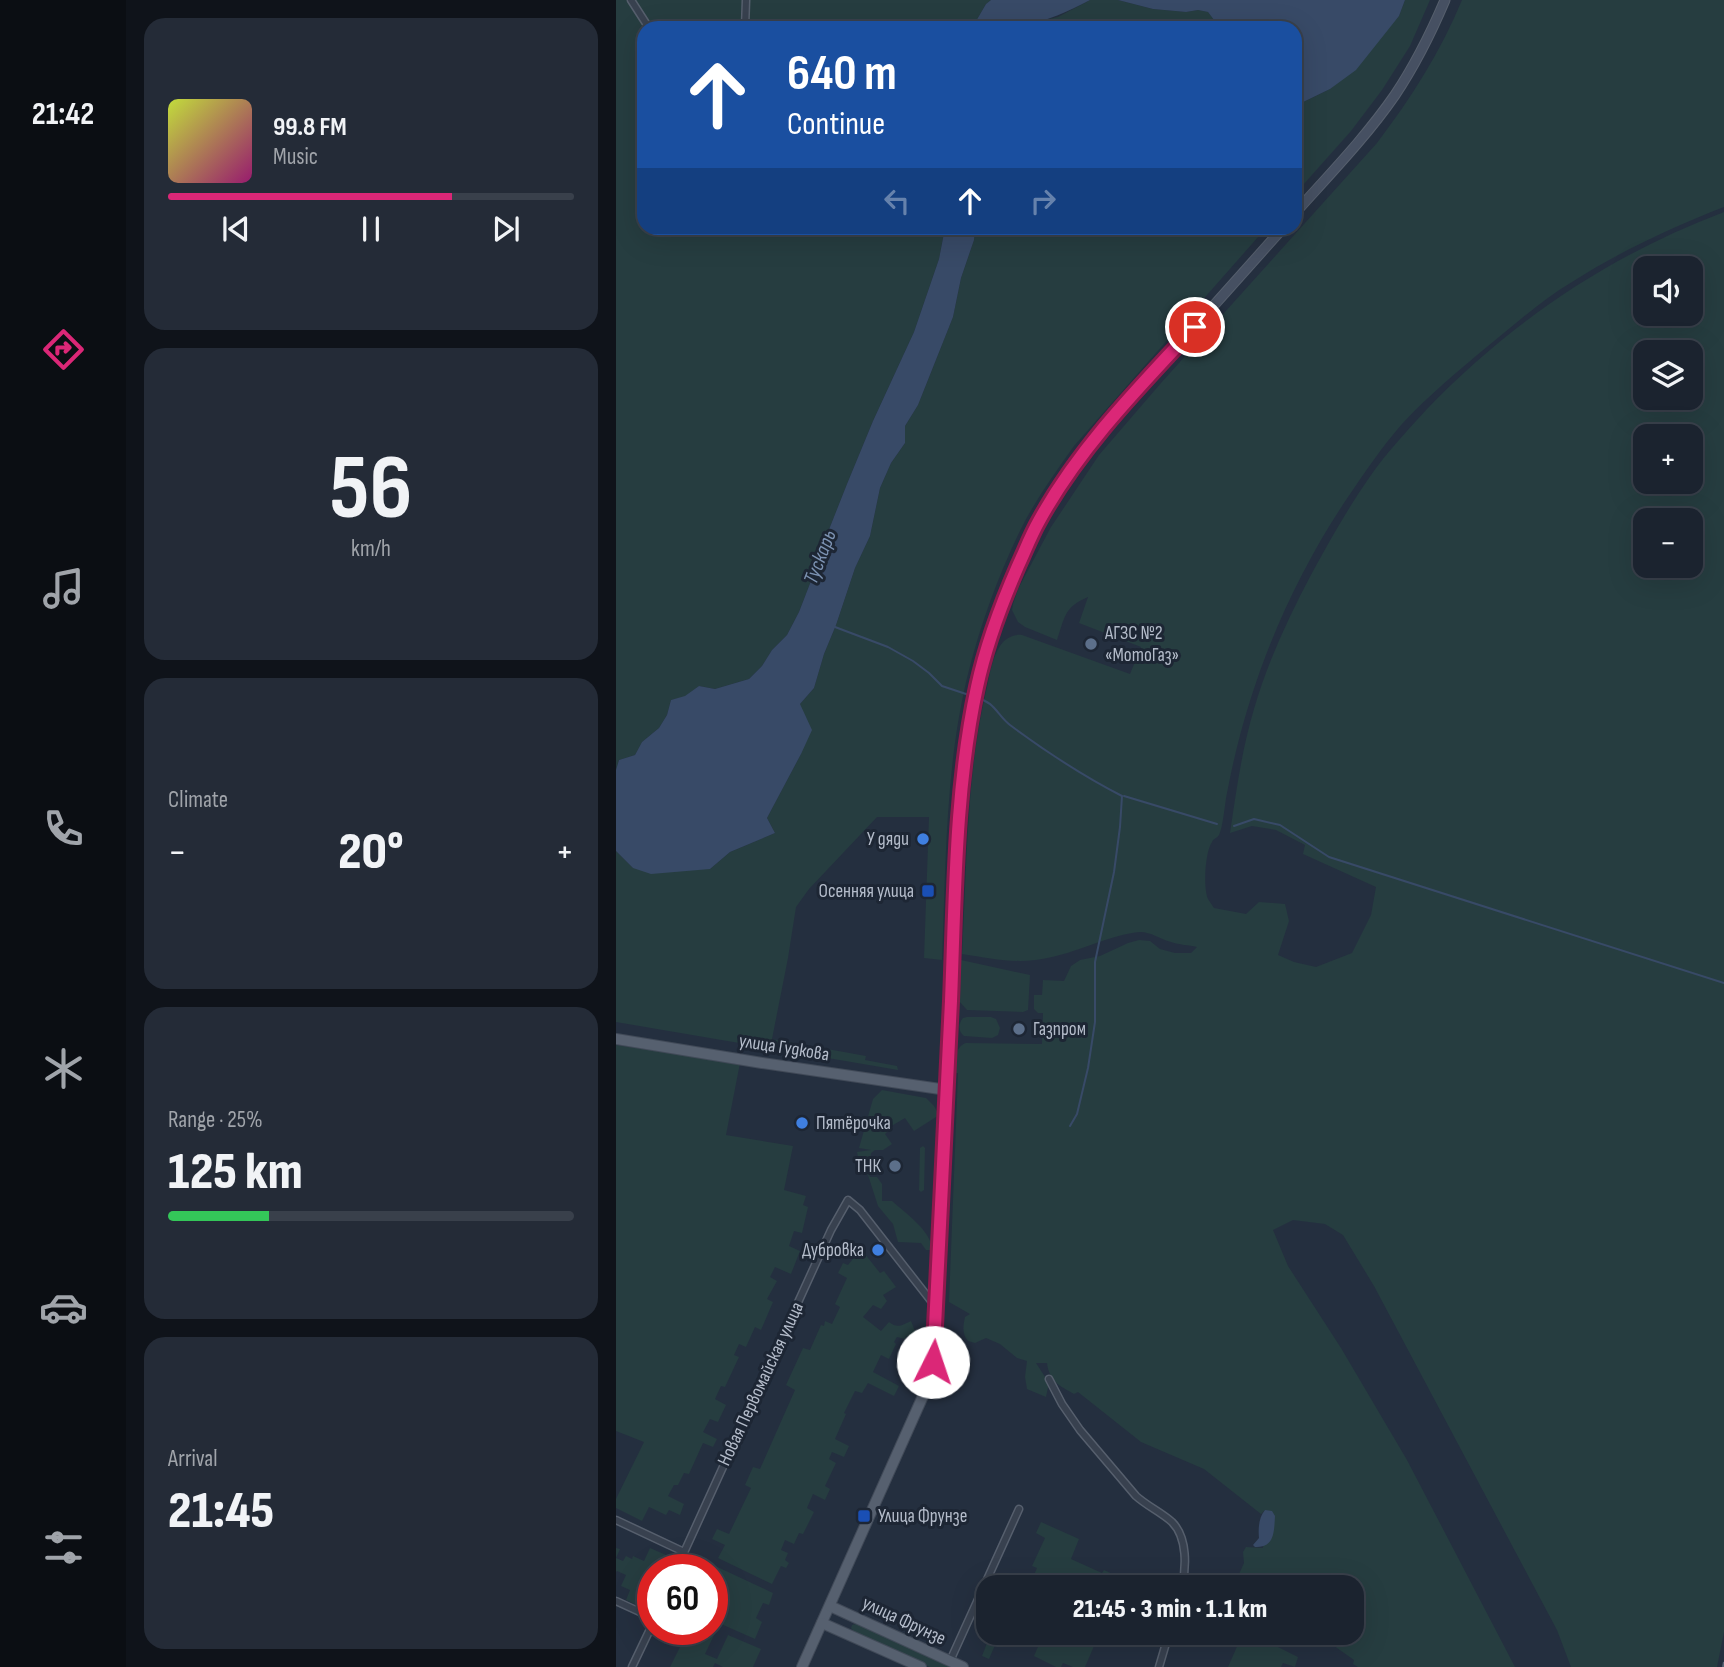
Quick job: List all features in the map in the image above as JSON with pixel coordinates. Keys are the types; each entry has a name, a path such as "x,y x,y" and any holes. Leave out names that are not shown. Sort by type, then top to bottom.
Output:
{"main road":[{"path":"1302,206 1394,96 1416,61 1445,0"},
{"path":"802,1667 923,1396 933,1362 959,834 972,712 977,684 996,621 1037,523 1065,478 1130,397 1277,235"},
{"name":"улица Гудкова","path":"616,1039 947,1090"},
{"name":"улица Фрунзе","path":"830,1606 963,1667"},
{"name":"улица Фрунзе","path":"822,1623 921,1667"}],"street":[{"path":"631,0 644,21"},
{"path":"745,21 746,0"},
{"name":"Новая Первомайская улица","path":"684,1552 831,1230 848,1200 860,1210 936,1308"},
{"path":"1049,1378 1062,1404 1080,1430 1136,1496 1172,1522 1179,1531 1183,1541 1183,1575"},
{"path":"950,1661 1019,1509"},
{"path":"616,1520 684,1552"},
{"path":"616,1601 637,1612"},
{"path":"632,1667 642,1645"},
{"path":"1159,1667 1165,1645"}],"green space":[{"path":"616,0 991,0 976,21 637,21 637,235 944,235 939,259 914,332 847,484 828,532 829,544 821,555 787,635 749,679 715,689 699,686 685,697 671,700 667,715 659,728 642,742 635,755 619,760 616,770"},
{"path":"1090,0 1118,0 1153,9 1208,12 1215,21 1041,21 1058,17"},
{"path":"1405,0 1430,0 1410,46 1382,90 1351,131 1302,186 1302,103 1330,89 1399,16"},
{"path":"1462,0 1724,0 1724,207 1627,250 1550,296 1433,393 1402,424 1381,451 1326,531 1272,639 1235,753 1220,832 1208,854 1206,894 1214,908 1246,914 1259,902 1285,904 1289,921 1278,955 1294,962 1316,967 1352,953 1371,915 1376,887 1303,854 1305,845 1276,830 1252,826 1230,833 1254,709 1272,656 1295,606 1339,524 1376,469 1397,442 1459,377 1528,319 1602,270 1682,229 1724,212 1724,1632 1717,1667 1571,1667 1557,1630 1374,1286 1343,1235 1325,1224 1293,1220 1273,1230 1288,1266 1341,1348 1407,1460 1515,1667 1358,1667 1353,1664 1354,1660 1333,1645 1364,1645 1364,1575 1239,1575 1244,1563 1243,1552 1246,1547 1263,1548 1265,1510 1261,1514 1204,1469 1141,1442 1078,1392 1074,1394 1056,1382 1047,1363 1036,1363 1049,1383 1046,1397 1027,1389 1027,1361 1017,1358 1000,1344 986,1338 975,1343 968,1341 963,1327 965,1317 970,1314 949,1302 958,1073 955,1073 959,1048 966,1043 1042,1044 1043,1013 1034,1009 1034,995 1042,995 1043,980 1064,981 1071,966 1080,960 1100,956 1139,940 1150,941 1160,949 1175,953 1191,953 1197,947 1140,932 1029,961 962,954 971,786 980,720 997,651 1007,639 1022,635 1130,674 1141,647 1079,623 1088,597 1070,609 1057,640 1025,627 1018,622 1012,610 1018,589 1051,527 1099,455 1294,235 1302,235 1302,226 1377,143 1424,74"},
{"path":"974,235 1260,235 1074,446 1030,511 1008,556 969,670 955,741 948,814 942,960 924,958 929,817 877,817 809,889 796,907 772,1039 866,1056 865,1060 897,1066 898,1070 616,1022 616,851 633,868 710,869 730,852 775,833 767,818 801,754 800,704 814,688 855,568 870,536 880,488 891,463 905,443 905,426 918,405 953,317 961,278"},
{"path":"961,960 1030,975 1028,1010 967,1010 959,1001"},
{"path":"963,1018 996,1019 1000,1028 998,1035 992,1038 964,1036 960,1025"},
{"path":"616,1045 740,1063 726,1135 793,1146 784,1190 806,1196 803,1205 808,1207 802,1233 794,1231 789,1246 800,1251 791,1274 775,1267 770,1277 777,1281 767,1299 773,1302 761,1330 755,1327 746,1347 739,1344 734,1355 739,1357 725,1387 721,1386 715,1399 726,1405 718,1422 710,1419 703,1432 717,1439 713,1447 703,1443 689,1474 684,1473 668,1496 684,1504 680,1515 669,1510 666,1515 649,1507 642,1521 616,1508 616,1499 644,1442 616,1431"},
{"path":"882,1090 926,1098 938,1113 914,1131 905,1118 888,1128 885,1134 892,1144 871,1153 869,1175 877,1177 882,1184 882,1201 892,1201 917,1223 928,1236 932,1250 926,1250 921,1243 898,1242 893,1224 878,1206 868,1175 861,1172 857,1152 871,1150 859,1148 873,1099"},
{"path":"923,1146 924,1190 921,1192 920,1148"},
{"path":"861,1249 880,1273 884,1271 896,1287 883,1295 887,1301 881,1309 873,1305 863,1317 881,1331 889,1322 898,1326 911,1321 917,1340 906,1336 905,1339 897,1337 889,1359 881,1355 873,1372 899,1386 894,1396 868,1383 862,1393 855,1391 835,1439 849,1446 844,1457 832,1452 829,1459 836,1463 825,1486 830,1489 825,1500 813,1494 807,1508 814,1512 803,1534 799,1533 794,1544 785,1540 781,1550 788,1553 785,1560 789,1563 786,1568 781,1566 772,1584 728,1563 728,1554 720,1554 725,1545 712,1539 717,1529 729,1534 751,1488 745,1485 753,1467 760,1469 795,1390 786,1385 803,1348 810,1350 821,1325 824,1326 825,1321 832,1324 840,1307 835,1304 847,1278 838,1273 843,1263 848,1265"},
{"path":"943,1339 969,1353 966,1359 944,1348"},
{"path":"1041,1522 1079,1539 1071,1559 1102,1573 1104,1570 1115,1575 1034,1575 1037,1568 1032,1566 1045,1538 1036,1533"},
{"path":"650,1548 664,1554 647,1554"},
{"path":"626,1556 637,1558 637,1605 626,1600 630,1590 621,1586 626,1575 616,1572 616,1558 623,1561"},
{"path":"728,1572 773,1593 769,1605 763,1603 756,1618 762,1622 755,1639 728,1627"},
{"path":"855,1624 951,1667 930,1667 855,1633 851,1628"},
{"path":"728,1635 761,1649 753,1667 723,1667 715,1663 713,1667 670,1667 680,1647 676,1645 709,1645 705,1654 717,1659 723,1645 728,1645"},
{"path":"986,1645 995,1645 989,1659 982,1656"},
{"path":"1039,1645 1094,1645 1085,1667 1073,1667 1063,1663 1061,1667 1056,1667 1034,1656"},
{"path":"1238,1645 1274,1645 1298,1657 1295,1667 1283,1663 1281,1667 1228,1667"}],"water":[{"path":"991,0 1090,0 1040,21 976,21"},
{"path":"1118,0 1405,0 1399,16 1356,70 1330,89 1302,103 1302,21 1215,21 1208,12 1198,10 1186,12 1153,9"},
{"path":"944,235 974,235 961,278 953,317 918,405 905,426 905,443 891,463 880,488 870,536 855,568 814,688 800,704 812,730 767,818 775,833 730,852 710,869 651,874 633,868 616,851 616,770 619,760 635,755 642,742 659,728 667,715 671,700 685,696 699,686 715,689 749,679 787,635 821,555 829,545 828,532 873,421 914,332 939,259"},
{"path":"1265,1510 1272,1511 1275,1516 1274,1533 1266,1545 1255,1547 1253,1545 1259,1538 1259,1523"}],"waterway":[{"path":"835,627 888,647 913,661 942,686 972,696"},
{"path":"977,698 988,702 1010,725 1051,754 1122,796 1114,872 1095,962 1095,1022 1088,1068 1077,1114 1070,1126"},
{"path":"1124,796 1217,824"},
{"path":"1234,826 1254,819 1280,825 1329,857 1724,983"}],"railway":[{"path":"1723,1667 1724,1662"}],"place":[{"name":"АГЗС №2 «МотоГаз»","path":"1091,644"},
{"name":"У дяди","path":"923,839"},
{"name":"Осенняя улица","path":"928,891"},
{"name":"Газпром","path":"1019,1029"},
{"name":"Пятёрочка","path":"802,1123"},
{"name":"ТНК","path":"895,1166"},
{"name":"Дубровка","path":"878,1250"},
{"name":"Улица Фрунзе","path":"864,1516"}],"route":[{"path":"933,1362 959,834 966,753 977,684 996,621 1014,576 1037,523 1051,500 1065,478 1115,416 1195,327"}],"water label":[{"name":"Тускарь","path":"820,557"}]}
